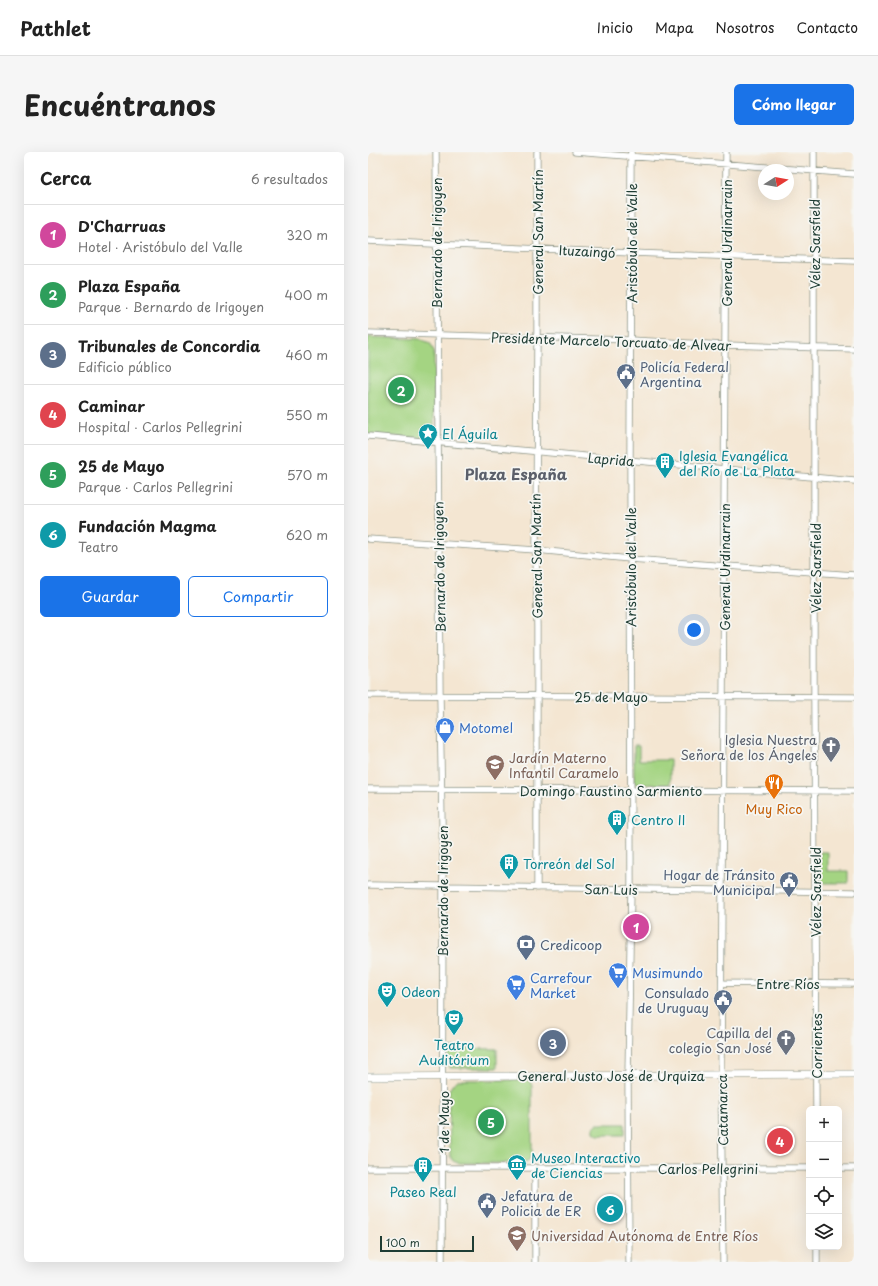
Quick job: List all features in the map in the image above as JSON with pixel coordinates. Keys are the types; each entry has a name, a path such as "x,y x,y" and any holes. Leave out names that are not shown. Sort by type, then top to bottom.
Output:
{"street":[{"name":"Bernardo de Irigoyen","path":"436,152 443,886 442,981"},
{"name":"General San Martín","path":"537,152 537,888"},
{"path":"575,152 631,155 854,174"},
{"name":"General Urdinarrain","path":"723,983 726,152"},
{"name":"Vélez Sarsfield","path":"814,152 814,697 816,983"},
{"name":"Aristóbulo del Valle","path":"629,1262 628,1076 631,890 631,155"},
{"name":"Ituzaingó","path":"368,241 725,257 854,261"},
{"name":"Presidente Marcelo Torcuato de Alvear","path":"368,333 630,340 854,349"},
{"name":"Laprida","path":"368,436 854,481"},
{"path":"368,539 536,550 630,559 854,575"},
{"name":"25 de Mayo","path":"368,695 854,697"},
{"name":"Domingo Faustino Sarmiento","path":"368,789 854,791"},
{"name":"San Luis","path":"368,885 631,890 854,892"},
{"name":"1 de Mayo","path":"442,981 442,1262"},
{"name":"Entre Ríos","path":"723,983 854,984"},
{"name":"Catamarca","path":"722,1262 723,1168 721,1075 723,983"},
{"name":"Corrientes","path":"816,983 816,1106"},
{"name":"General Justo José de Urquiza","path":"368,1077 854,1074"},
{"path":"535,1167 535,1262"},
{"name":"Carlos Pellegrini","path":"368,1168 806,1168"},
{"path":"842,1168 854,1168"},
{"path":"817,1250 818,1262"}],"green space":[{"path":"368,337 420,339 430,343 434,351 434,430 430,437 422,439 368,434"},
{"path":"634,746 639,746 639,760 670,760 670,785 634,783"},
{"path":"820,852 828,852 828,871 848,871 848,883 824,883 820,879"},
{"path":"448,1048 497,1049 497,1068 450,1068"},
{"path":"458,1080 527,1080 530,1082 532,1085 532,1155 529,1160 523,1163 458,1163 453,1161 450,1156 449,1090"},
{"path":"597,1124 625,1124 625,1135 598,1135 594,1132 594,1127"}],"place":[{"name":"Plaza España","path":"401,390"},
{"name":"Policía Federal Argentina","path":"626,390"},
{"name":"El Águila","path":"428,450"},
{"name":"Iglesia Evangélica del Río de La Plata","path":"665,479"},
{"name":"Motomel","path":"445,744"},
{"name":"Iglesia Nuestra Señora de los Ángeles","path":"831,763"},
{"name":"Jardín Materno Infantil Caramelo","path":"495,781"},
{"name":"Muy Rico","path":"774,800"},
{"name":"Centro II","path":"617,836"},
{"name":"Torreón del Sol","path":"509,880"},
{"name":"Hogar de Tránsito Municipal","path":"789,898"},
{"name":"D'Charruas","path":"636,927"},
{"name":"Credicoop","path":"526,961"},
{"name":"Musimundo","path":"618,989"},
{"name":"Carrefour Market","path":"516,1001"},
{"name":"Odeon","path":"387,1008"},
{"name":"Consulado de Uruguay","path":"723,1016"},
{"name":"Teatro Auditórium","path":"454,1036"},
{"name":"Tribunales de Concordia","path":"553,1043"},
{"name":"Capilla del colegio San José","path":"786,1056"},
{"name":"25 de Mayo","path":"491,1122"},
{"name":"Caminar","path":"780,1141"},
{"name":"Museo Interactivo de Ciencias","path":"517,1181"},
{"name":"Paseo Real","path":"423,1183"},
{"name":"Fundación Magma","path":"610,1209"},
{"name":"Jefatura de Policia de ER","path":"487,1219"},
{"name":"Universidad Autónoma de Entre Ríos","path":"517,1252"}],"district":[{"name":"Plaza España","path":"516,473"}]}
